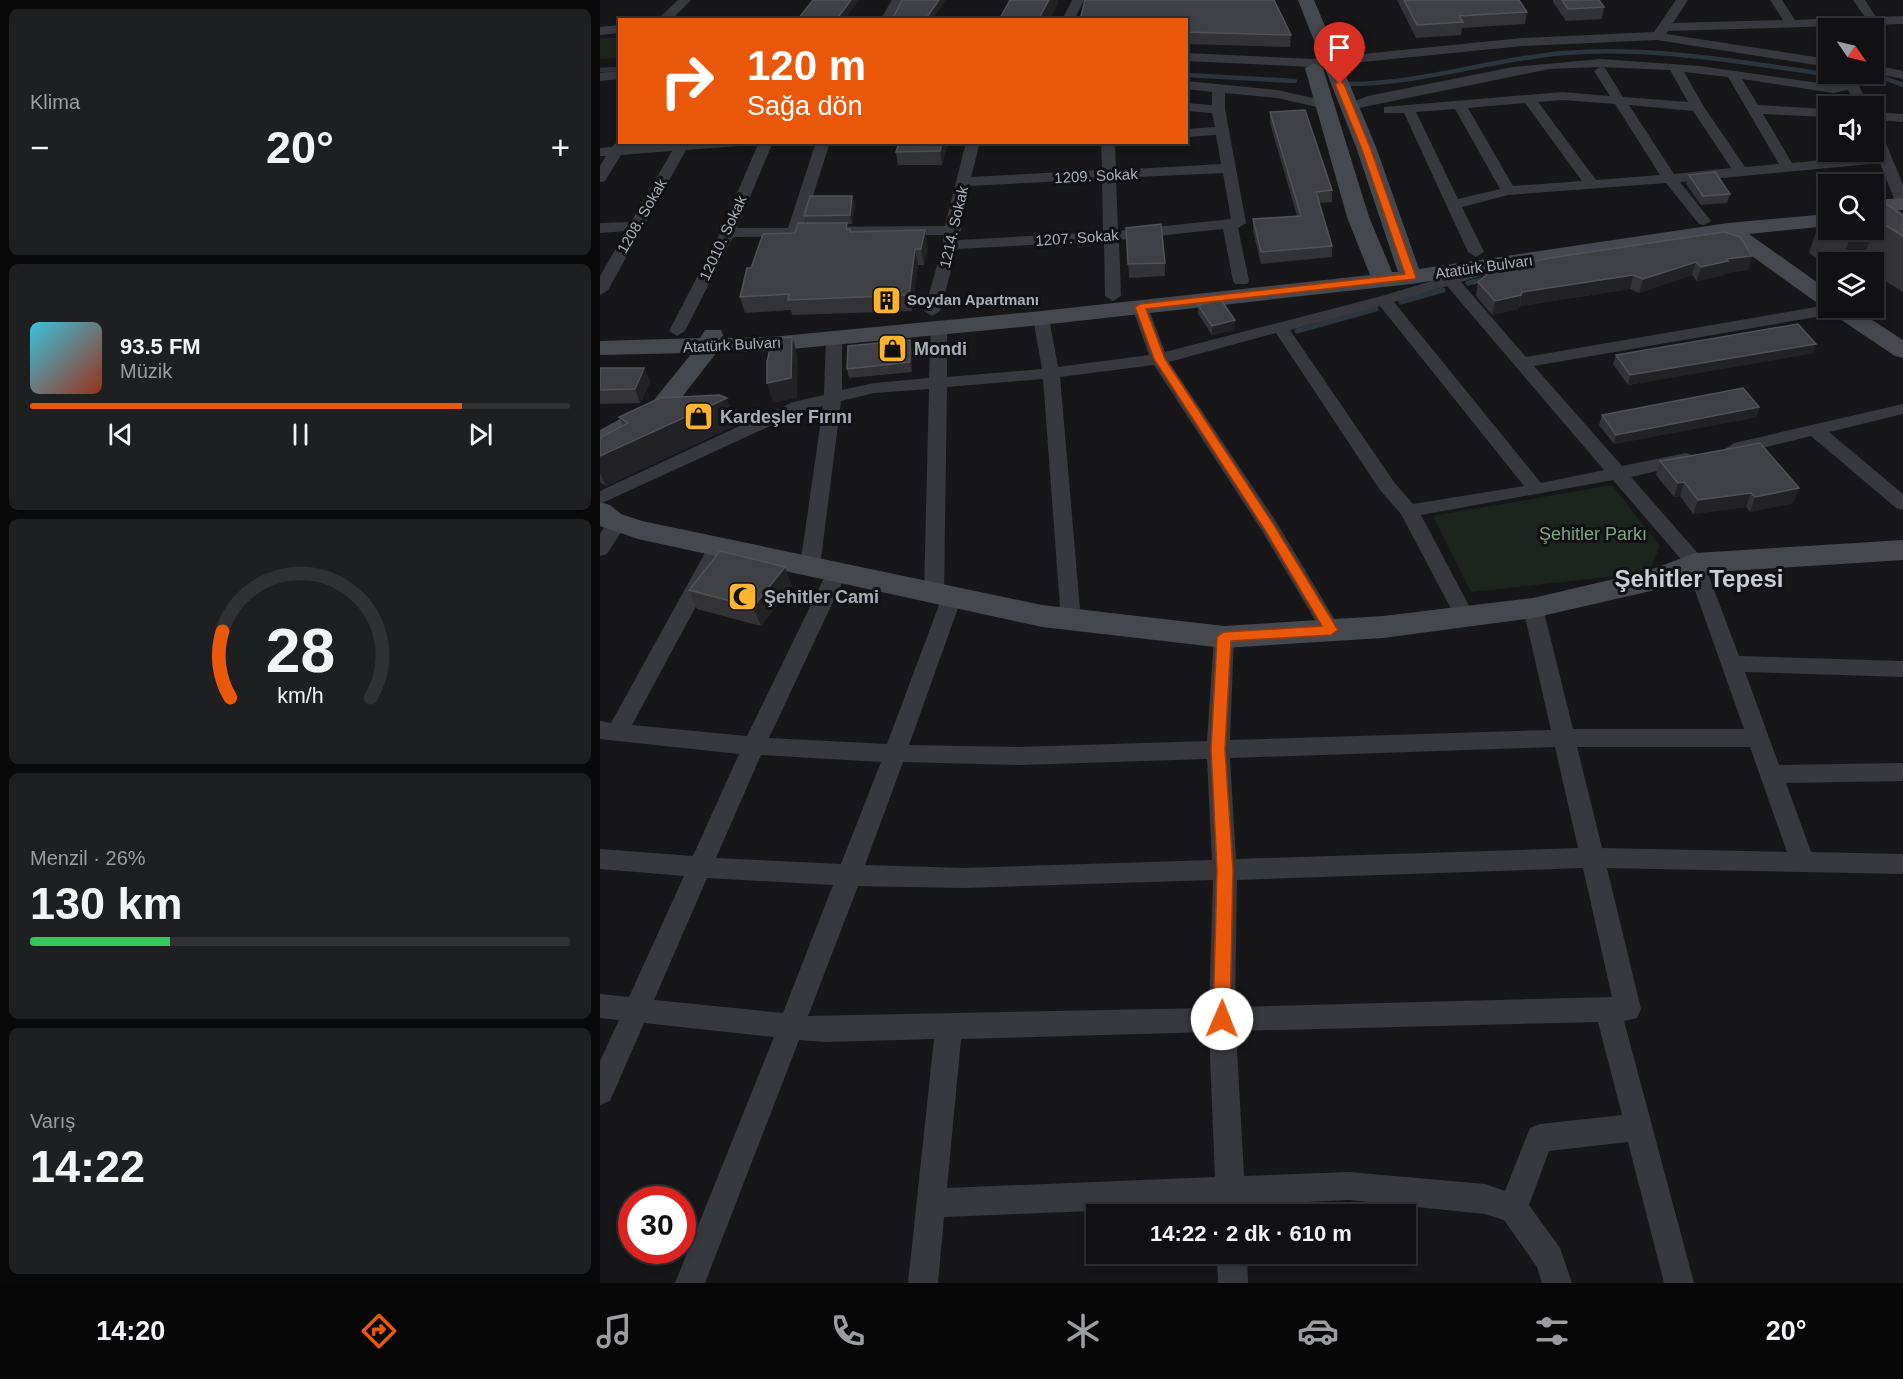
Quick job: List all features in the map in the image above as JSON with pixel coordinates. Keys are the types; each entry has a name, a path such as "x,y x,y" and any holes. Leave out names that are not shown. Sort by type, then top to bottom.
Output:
{"street":[{"path":"665,18 685,0"},
{"path":"887,18 898,0"},
{"path":"1069,18 1078,0"},
{"path":"1288,0 1321,63 1350,109 1409,269"},
{"path":"1306,0 1321,63 1326,105 1358,217 1382,282 1537,490"},
{"path":"1660,32 1682,0"},
{"path":"1776,0 1791,23"},
{"path":"1859,0 1872,18"},
{"path":"1884,21 1903,20"},
{"path":"1188,57 1321,63 1358,60 1378,69 1412,66 1446,58 1462,49 1522,42 1818,22"},
{"path":"600,31 618,29"},
{"path":"1660,32 1818,61"},
{"path":"1350,109 1371,97 1413,94 1527,68 1569,64 1675,68 1833,89 1842,84"},
{"path":"1675,68 1697,107 1741,172"},
{"path":"1600,71 1670,179 1704,222"},
{"path":"1884,71 1903,75"},
{"path":"600,77 618,75"},
{"path":"1734,76 1788,168"},
{"path":"1188,85 1277,94 1326,105"},
{"path":"1219,88 1218,109 1228,168 1241,281"},
{"path":"1350,109 1460,105 1563,96 1697,107"},
{"path":"1528,99 1592,185"},
{"path":"1460,105 1508,191"},
{"path":"1188,108 1218,109"},
{"path":"1408,108 1476,252"},
{"path":"1753,109 1818,112"},
{"path":"1884,116 1903,117"},
{"path":"1188,133 1222,131"},
{"path":"600,152 619,146 683,144"},
{"name":"1208. Sokak","path":"600,290 683,144"},
{"name":"12010. Sokak","path":"677,331 728,233 765,144"},
{"path":"794,231 822,144"},
{"name":"1214. Sokak","path":"690,1283 793,1026 896,753 943,595 939,383 935,320 973,144"},
{"path":"1108,144 1113,296"},
{"path":"600,178 619,146"},
{"path":"1884,151 1903,204 1884,205"},
{"path":"1453,205 1508,191 1670,179 1887,158"},
{"name":"1209. Sokak","path":"964,183 1228,168"},
{"name":"Atatürk Bulvarı","path":"600,348 935,320 1041,318 1382,282 1409,269 1476,252 1704,222 1818,211"},
{"path":"1884,216 1903,215"},
{"name":"Atatürk Bulvarı","path":"1409,269 1503,265 1728,229 1818,221"},
{"name":"1207. Sokak","path":"728,233 794,231 951,238 1112,236 1235,224"},
{"path":"600,228 636,226"},
{"path":"1728,229 1818,293"},
{"path":"605,516 759,424 799,406 833,396 874,388 1051,373 1159,359 1280,327 1382,282 1451,281 1503,265"},
{"name":"Atatürk Bulvarı","path":"600,332 677,331 771,344 834,337 935,320 1113,296 1241,281 1382,282"},
{"path":"1451,281 1695,563 1803,862"},
{"path":"1140,307 1159,359 1270,528 1331,630"},
{"path":"1523,363 1818,312"},
{"path":"1041,318 1051,373 1071,620"},
{"path":"1854,318 1903,351"},
{"path":"1280,327 1387,486 1410,511 1465,617"},
{"path":"600,441 663,405 712,337"},
{"path":"600,1092 639,1010 754,745 823,569 834,337"},
{"path":"663,405 718,410 759,424"},
{"path":"1410,511 1537,490 1816,431 1903,409"},
{"path":"1816,431 1903,504"},
{"path":"605,516 718,547 943,595 1071,620 1224,637 1383,627 1533,608 1655,580 1695,563 1903,550"},
{"path":"600,549 605,516"},
{"path":"718,547 608,731 754,745 896,753 1019,756 1564,738 1759,738"},
{"path":"600,1006 825,1030 1628,1009 1533,608"},
{"path":"1224,637 1218,749 1225,870 1222,1019 1230,1203"},
{"path":"1733,664 1903,669"},
{"path":"1772,774 1903,772"},
{"path":"600,859 773,873 963,878 1592,858 1903,864"},
{"path":"1608,1009 1679,1283"},
{"path":"923,1283 949,1026"},
{"path":"1513,1208 1540,1138 1639,1127"},
{"path":"932,1203 1230,1203 1349,1186 1485,1199 1513,1208 1549,1259 1557,1283"},
{"path":"1232,1264 1233,1283"}],"green space":[{"path":"618,37 618,58 600,59 600,38"},
{"name":"Şehitler Parkı","path":"1612,485 1660,546 1651,567 1634,574 1471,592 1433,516"}],"building":[{"path":"813,0 851,0 838,18 799,18"},
{"path":"902,0 939,0 926,18 893,18"},
{"path":"1010,0 1049,0 1039,18 1000,18"},
{"path":"1085,0 1274,0 1291,35 1188,32 1188,18 1080,18"},
{"path":"1404,0 1519,0 1527,12 1459,16 1463,22 1417,25"},
{"path":"1562,0 1599,0 1604,7 1568,9"},
{"path":"1305,110 1332,190 1316,192 1332,246 1261,252 1253,219 1301,216 1270,112"},
{"path":"898,144 942,144 940,151 896,152"},
{"path":"1715,172 1730,194 1703,196 1689,175"},
{"path":"810,196 852,196 850,215 804,216"},
{"path":"1884,203 1903,215 1903,236 1884,224"},
{"path":"798,223 847,223 846,229 850,229 850,232 925,230 921,249 915,249 909,295 788,300 789,294 740,297 747,268 751,268 763,234 795,233"},
{"path":"1161,224 1165,263 1128,264 1126,228"},
{"path":"1724,232 1740,237 1752,256 1726,259 1728,261 1701,267 1696,262 1643,279 1633,275 1522,292 1521,295 1495,301 1478,282 1491,271 1550,258"},
{"path":"1221,300 1235,320 1212,326 1198,305"},
{"path":"1798,324 1816,344 1630,375 1616,355"},
{"path":"792,337 791,378 767,383 767,362 772,339"},
{"path":"910,340 910,362 847,369 848,346"},
{"path":"600,368 644,368 635,389 600,390"},
{"path":"1743,388 1759,407 1616,435 1602,415"},
{"path":"719,395 727,398 600,456 600,438 628,423 619,417 660,398"},
{"path":"1760,443 1799,488 1755,497 1751,493 1698,500 1684,482 1678,483 1660,461 1707,453"},
{"path":"720,551 785,567 753,607 689,590"}],"waterway":[{"path":"1348,84 1403,80 1510,60 1596,51 1691,56 1818,73"},
{"path":"600,70 618,69"},
{"path":"1188,75 1295,81"},
{"path":"1884,78 1903,85"},
{"path":"1468,283 1490,278"},
{"path":"1401,302 1443,290"},
{"path":"1297,331 1376,309"}],"place":[{"name":"Soydan Apartmanı","path":"886,300"},
{"name":"Mondi","path":"893,349"},
{"name":"Kardeşler Fırını","path":"699,417"},
{"name":"Şehitler Cami","path":"743,597"}],"district":[{"name":"Şehitler Tepesi","path":"1699,579"}],"route":[{"path":"1222,1019 1225,870 1218,749 1224,637 1331,630 1270,528 1159,359 1140,307 1411,277 1366,147 1340,84"}]}
